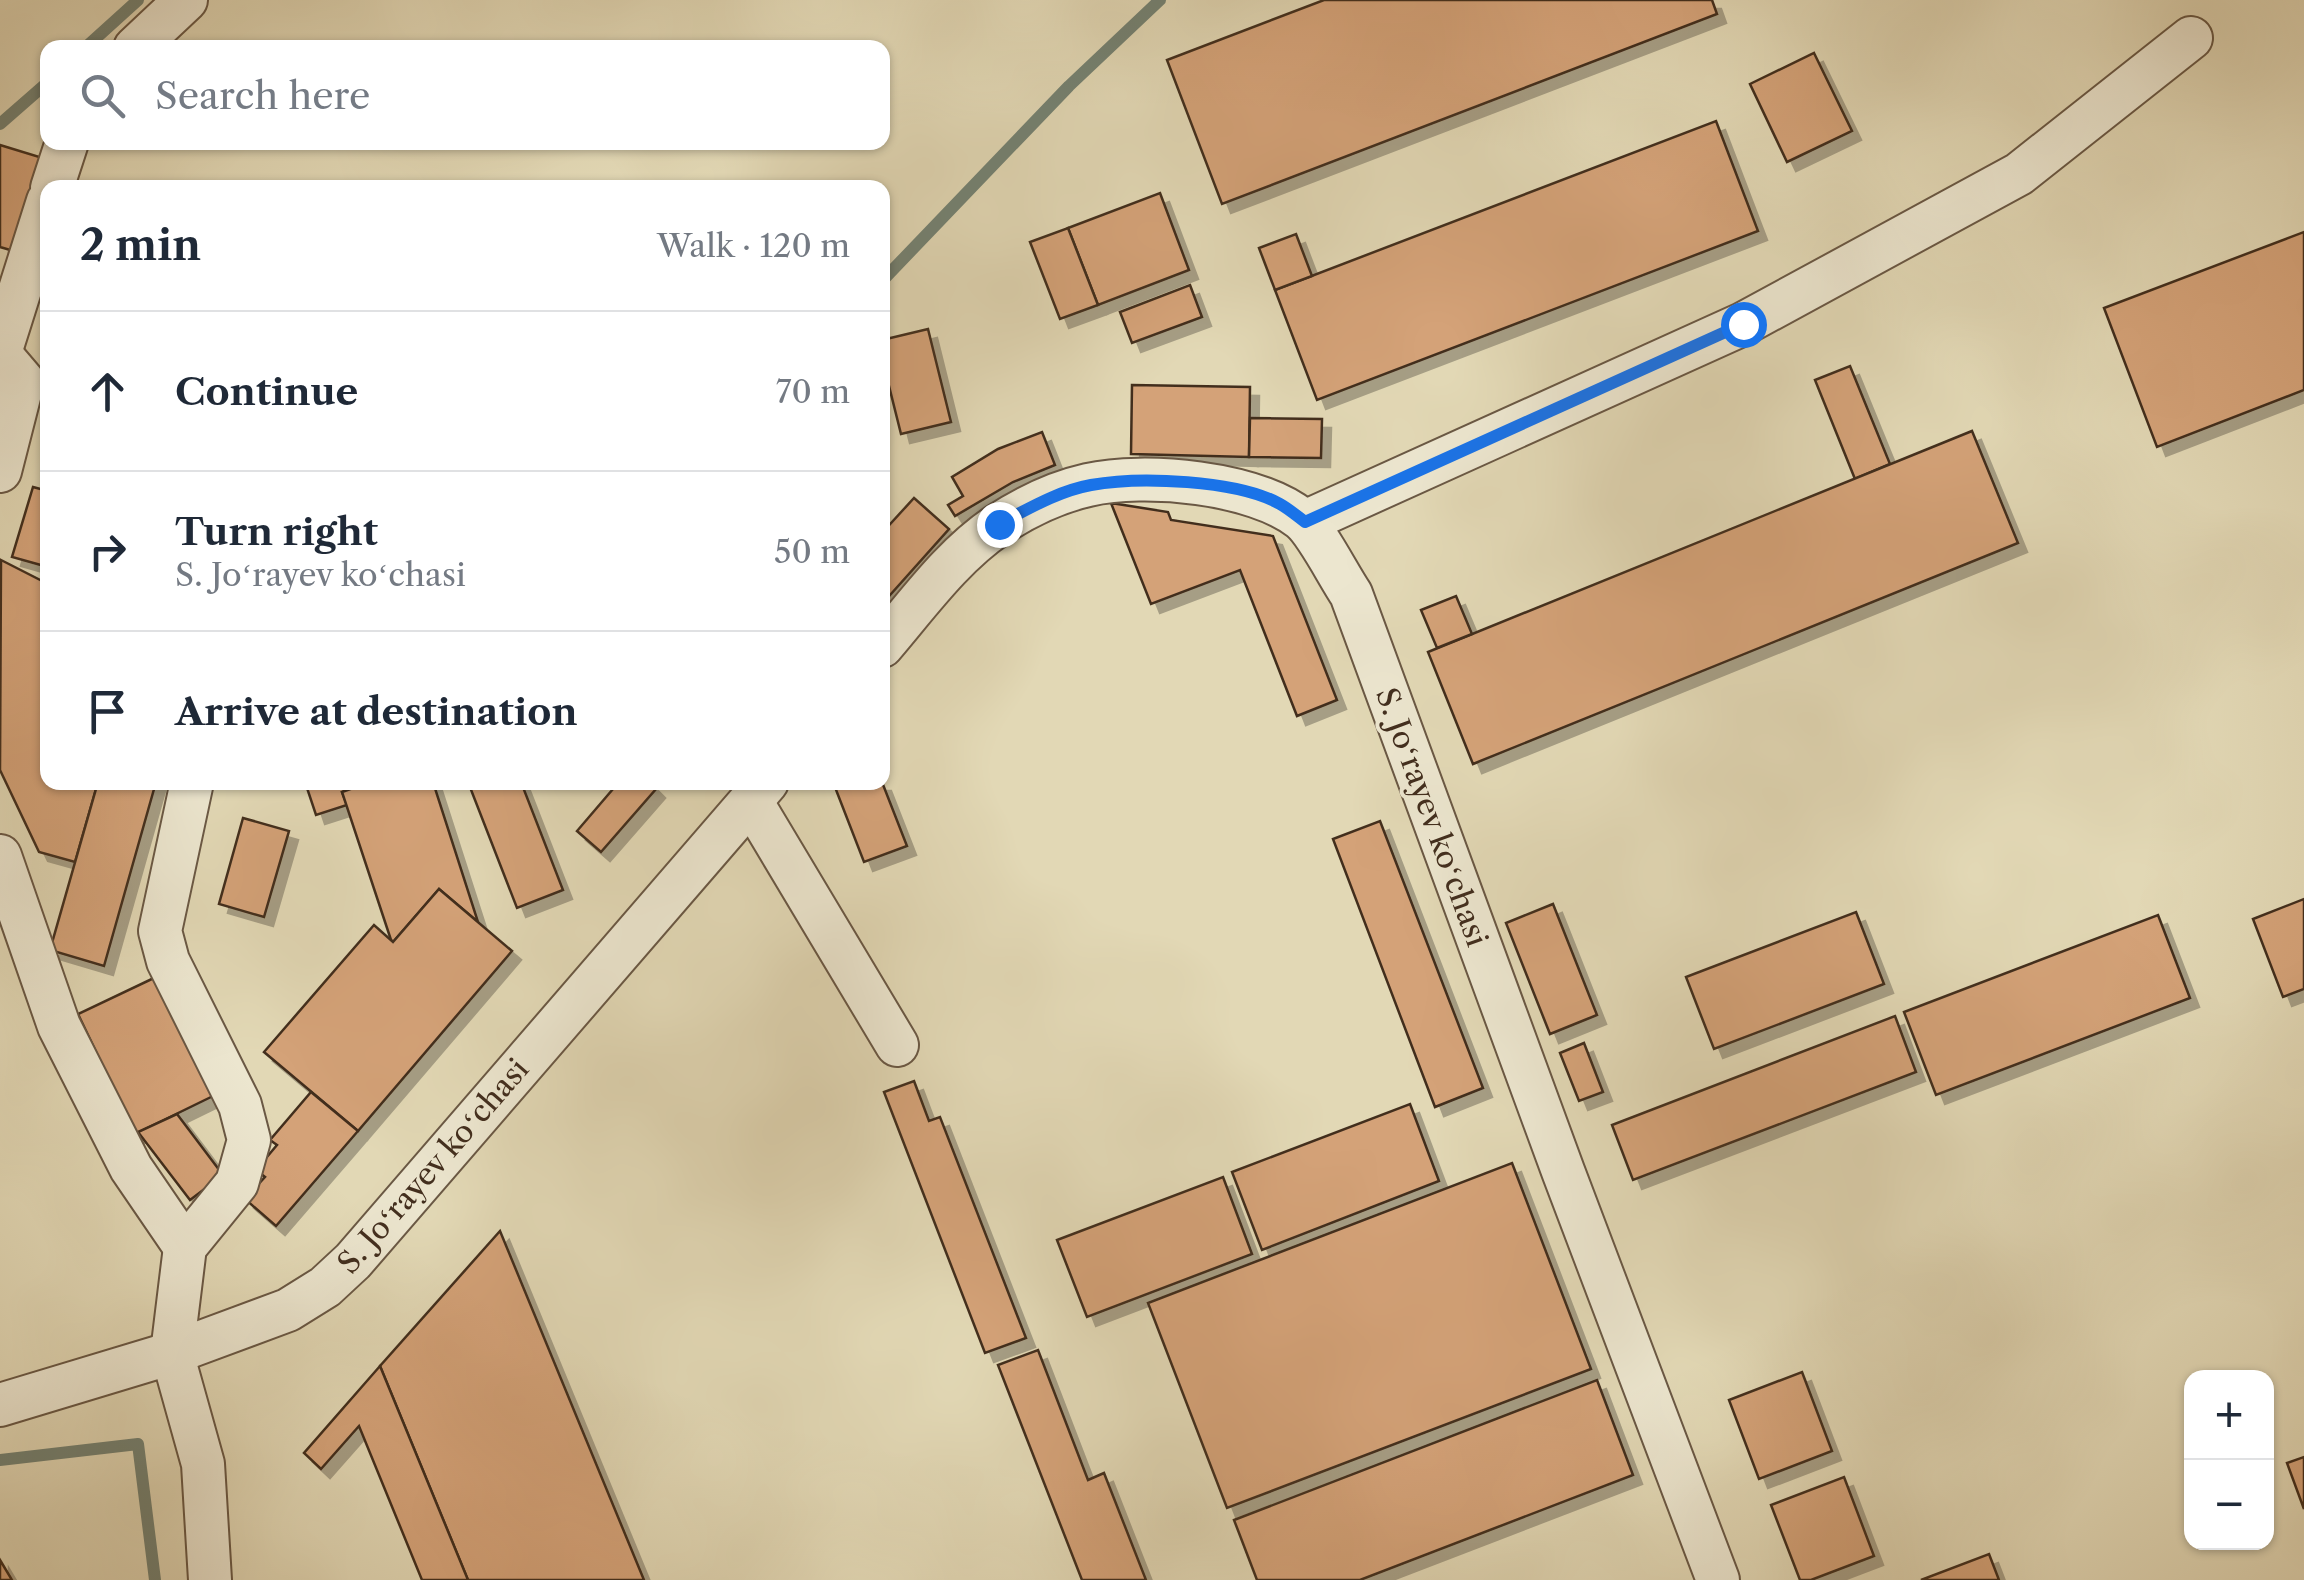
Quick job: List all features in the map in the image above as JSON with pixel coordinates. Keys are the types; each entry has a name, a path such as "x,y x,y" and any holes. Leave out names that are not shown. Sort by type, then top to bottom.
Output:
{"street":[{"path":"144,40 186,0"},
{"path":"1305,522 1743,324 2018,174 2191,38"},
{"path":"55,180 64,150"},
{"path":"0,471 40,246"},
{"name":"S. Joʻrayev koʻchasi","path":"890,637 970,547 999,524 1042,501 1088,485 1132,480 1212,485 1279,503 1305,522 1351,594 1562,1172 1718,1580"},
{"path":"190,790 160,931 168,960 240,1105 248,1140 237,1183 184,1247 172,1353 204,1464 210,1580"},
{"path":"759,792 897,1045"},
{"name":"S. Joʻrayev koʻchasi","path":"4,1403 172,1353 288,1310 325,1287 354,1261 759,792"},
{"path":"0,856 59,1026 130,1168 184,1247"}],"building":[{"path":"1324,0 1712,0 1717,14 1222,204 1167,60"},
{"path":"1814,53 1852,131 1787,162 1750,84"},
{"path":"1716,121 1758,231 1317,400 1275,290"},
{"path":"0,145 46,159 17,252 0,247"},
{"path":"1160,193 1189,270 1098,305 1068,228"},
{"path":"1068,228 1098,305 1060,319 1030,242"},
{"path":"2304,232 2304,390 2157,447 2104,308"},
{"path":"1296,234 1312,276 1275,290 1259,248"},
{"path":"1190,285 1202,317 1132,343 1120,312"},
{"path":"928,329 951,422 901,434 890,390 890,338"},
{"path":"1850,366 1890,464 1855,479 1815,380"},
{"path":"1132,385 1250,387 1249,457 1131,454"},
{"path":"1250,418 1322,419 1321,458 1249,457"},
{"path":"1972,431 2018,543 1473,764 1428,652"},
{"path":"1042,432 1055,465 1013,482 955,516 948,505 963,496 952,477 998,449"},
{"path":"33,487 40,489 40,565 12,557"},
{"path":"914,498 949,529 890,595 890,524"},
{"path":"1111,503 1168,512 1171,520 1273,536 1337,700 1297,716 1240,570 1151,604"},
{"path":"1,560 40,580 40,790 96,790 75,862 39,852 0,770"},
{"path":"1456,596 1472,634 1437,648 1421,610"},
{"path":"96,790 154,790 104,966 50,950"},
{"path":"308,790 346,790 342,792 347,805 316,815"},
{"path":"436,790 478,922 439,889 393,942 342,792"},
{"path":"471,790 524,790 563,890 517,908"},
{"path":"612,790 655,790 601,852 577,831"},
{"path":"836,790 885,790 907,846 864,862"},
{"path":"243,818 289,831 264,917 219,904"},
{"path":"1380,821 1483,1088 1435,1107 1333,839"},
{"path":"439,889 512,951 358,1131 264,1052 374,925 393,942"},
{"path":"2304,899 2304,989 2283,997 2253,919"},
{"path":"1553,904 1597,1015 1550,1034 1506,923"},
{"path":"1856,912 1884,984 1714,1049 1686,977"},
{"path":"2158,915 2190,998 1936,1095 1904,1012"},
{"path":"156,977 213,1096 135,1134 78,1014"},
{"path":"1895,1016 1916,1072 1633,1180 1612,1125"},
{"path":"1584,1043 1603,1092 1579,1101 1560,1053"},
{"path":"914,1081 929,1121 940,1117 1026,1338 985,1353 884,1092"},
{"path":"311,1092 358,1131 276,1226 245,1199 265,1177 256,1170 277,1145 270,1140"},
{"path":"1410,1104 1439,1181 1262,1250 1232,1172"},
{"path":"177,1114 223,1175 190,1200 138,1132"},
{"path":"1512,1163 1591,1369 1227,1508 1148,1303"},
{"path":"1223,1177 1252,1254 1087,1317 1057,1240"},
{"path":"500,1231 644,1580 468,1580 380,1366"},
{"path":"1038,1350 1088,1480 1104,1473 1146,1580 1082,1580 998,1365"},
{"path":"380,1366 468,1580 422,1580 359,1426 321,1469 304,1453"},
{"path":"1802,1372 1832,1451 1759,1479 1729,1400"},
{"path":"1597,1380 1633,1475 1360,1580 1257,1580 1234,1520"},
{"path":"2304,1457 2304,1509 2287,1463"},
{"path":"1844,1477 1874,1556 1811,1580 1800,1580 1771,1505"},
{"path":"1989,1554 1999,1580 1921,1580"},
{"path":"0,1560 12,1580 0,1580"}],"waterway":[{"path":"94,40 138,0"},
{"path":"890,273 1069,86 1160,0"},
{"path":"0,124 40,89"},
{"path":"0,1460 138,1444 155,1580"}],"route":[{"path":"999,524 1042,501 1088,485 1132,480 1212,485 1246,493 1279,503 1305,522 1743,324"}]}
